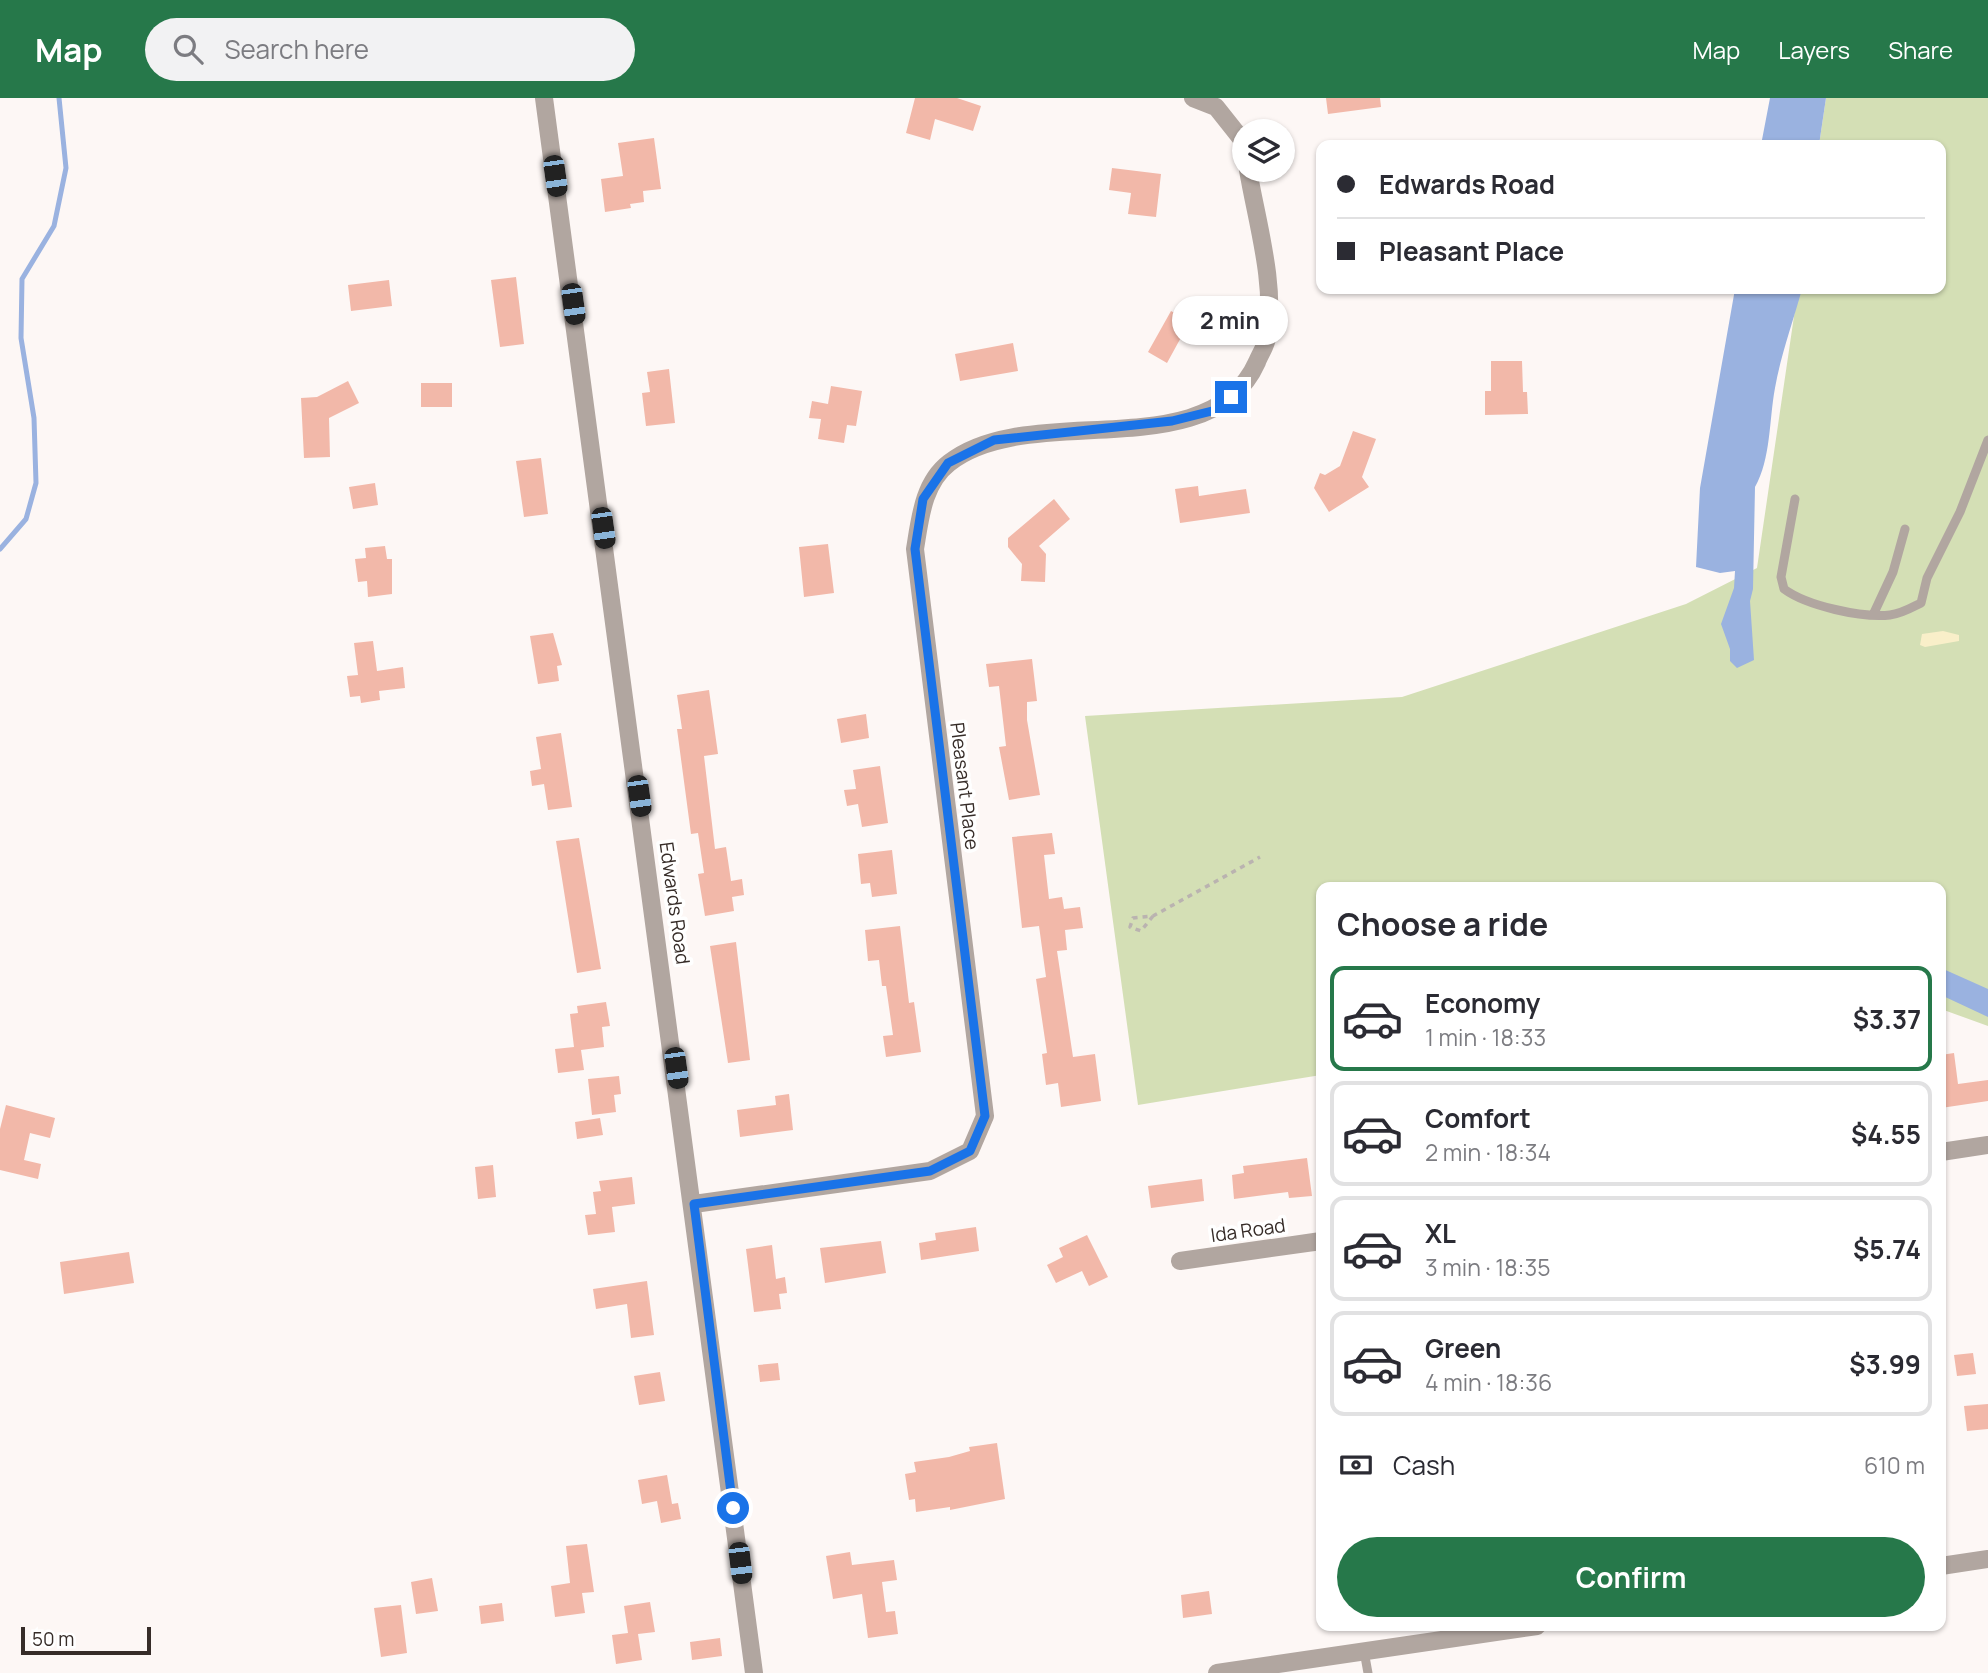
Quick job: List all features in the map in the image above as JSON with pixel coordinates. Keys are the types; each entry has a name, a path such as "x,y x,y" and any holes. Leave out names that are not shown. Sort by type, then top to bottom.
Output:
{"street":[{"name":"Edwards Road","path":"544,98 694,1204 754,1673"},
{"path":"1193,98 1216,107 1232,127"},
{"name":"Pleasant Place","path":"694,1204 930,1171 970,1151 985,1116 915,549 923,499 948,463 994,440 1172,421 1216,410 1248,383 1267,339 1268,293 1250,182"},
{"path":"1946,1151 1988,1145"},
{"name":"Ida Road","path":"1180,1261 1316,1242"},
{"path":"1946,1565 1988,1559"},
{"path":"1217,1673 1502,1631"}],"lane":[{"path":"1795,499 1781,577 1784,589 1807,601 1872,615 1893,615 1921,603 1927,578 1960,512 1988,440"},
{"path":"1872,615 1893,572 1905,529"},
{"path":"1364,1651 1368,1673"}],"path":[{"path":"1153,916 1141,932 1130,927 1133,918 1153,916 1260,857"}],"green space":[{"path":"1826,98 1988,98 1988,1026 1946,1011 1946,882 1316,882 1316,1076 1138,1105 1085,716 1402,697 1686,604 1757,568 1797,294 1946,294 1946,140 1820,140"}],"sand":[{"path":"1943,631 1959,635 1959,641 1925,647 1920,645 1922,634"}],"water":[{"path":"1770,98 1826,98 1820,140 1762,140"},
{"path":"1734,294 1801,294 1778,375 1767,452 1755,487 1753,589 1750,601 1754,660 1737,668 1730,661 1730,649 1721,624 1734,588 1735,571 1720,573 1696,567 1700,488"},
{"path":"1946,970 1988,989 1988,1017 1946,997"}],"building":[{"path":"915,98 957,98 981,106 973,131 935,119 930,140 906,133"},
{"path":"1326,98 1380,98 1381,107 1328,114"},
{"path":"654,138 661,189 643,191 644,202 630,204 631,208 605,212 601,179 623,176 618,143"},
{"path":"1112,168 1161,174 1156,217 1128,214 1131,193 1109,190"},
{"path":"516,277 524,344 500,347 491,280"},
{"path":"389,280 392,306 351,311 348,285"},
{"path":"1171,311 1190,321 1167,363 1148,352"},
{"path":"1013,343 1018,371 960,381 955,354"},
{"path":"1491,361 1522,361 1523,392 1527,392 1528,414 1485,415 1485,391 1491,391"},
{"path":"669,369 675,423 646,426 642,393 650,392 647,372"},
{"path":"348,381 359,403 329,418 330,457 304,458 301,398 317,397"},
{"path":"421,383 452,383 452,407 421,407"},
{"path":"831,386 862,391 856,426 847,425 844,443 818,439 821,419 809,418 812,401 828,404"},
{"path":"1353,431 1376,439 1362,477 1369,487 1329,512 1314,488 1320,473 1325,475 1340,466"},
{"path":"541,458 548,514 524,517 516,461"},
{"path":"375,483 378,505 353,509 349,487"},
{"path":"1198,486 1199,496 1246,489 1250,513 1180,523 1175,489"},
{"path":"1054,499 1070,519 1039,546 1046,554 1045,582 1021,581 1022,564 1008,547 1008,538"},
{"path":"828,544 834,593 804,597 799,547"},
{"path":"385,546 387,559 392,559 392,594 368,597 367,581 358,582 355,559 366,558 365,548"},
{"path":"553,633 562,665 557,666 559,681 538,684 530,636"},
{"path":"373,641 377,671 403,667 405,688 379,691 380,700 361,703 360,696 350,697 347,676 358,675 354,643"},
{"path":"1032,659 1037,701 1027,702 1027,720 1040,795 1009,800 999,747 1006,746 999,686 989,687 986,664"},
{"path":"709,690 718,754 704,756 715,849 726,847 731,881 742,879 744,895 732,897 734,911 705,916 698,874 704,873 698,833 691,834 677,729 682,729 677,695"},
{"path":"866,714 869,738 841,743 837,719"},
{"path":"561,733 572,807 548,810 544,784 532,786 530,771 541,769 536,737"},
{"path":"880,766 888,823 862,827 858,804 847,806 844,790 856,789 853,770"},
{"path":"1052,833 1055,854 1044,855 1049,899 1062,897 1064,909 1080,907 1083,928 1065,930 1067,950 1057,951 1073,1057 1095,1054 1101,1101 1061,1107 1058,1083 1046,1085 1042,1054 1047,1053 1036,979 1046,977 1039,926 1022,928 1012,837"},
{"path":"579,838 601,969 577,973 556,841"},
{"path":"892,850 897,894 872,897 870,883 861,884 858,854"},
{"path":"900,926 909,1003 914,1002 921,1052 886,1057 883,1036 893,1035 886,986 882,986 879,960 868,961 865,930"},
{"path":"736,942 750,1060 728,1063 710,946"},
{"path":"606,1002 610,1026 602,1027 604,1047 581,1050 584,1070 558,1073 555,1049 574,1047 570,1014 578,1013 577,1006"},
{"path":"1954,1053 1958,1084 1988,1080 1988,1101 1946,1107 1946,1054"},
{"path":"619,1076 621,1094 614,1095 616,1112 592,1115 588,1079"},
{"path":"789,1094 793,1130 740,1137 737,1110 776,1105 775,1096"},
{"path":"6,1105 55,1118 50,1138 30,1133 24,1160 41,1164 38,1179 0,1170 0,1129"},
{"path":"600,1118 603,1135 577,1139 575,1122"},
{"path":"1307,1158 1312,1196 1289,1198 1288,1192 1234,1199 1232,1175 1244,1173 1243,1166"},
{"path":"493,1165 496,1197 478,1199 475,1167"},
{"path":"632,1177 635,1204 612,1207 615,1232 588,1235 585,1215 596,1214 593,1192 601,1191 599,1181"},
{"path":"1202,1179 1204,1201 1151,1208 1148,1186"},
{"path":"976,1227 979,1251 921,1260 919,1243 936,1240 935,1233"},
{"path":"1087,1235 1108,1277 1089,1286 1082,1271 1056,1283 1047,1265 1063,1257 1059,1248"},
{"path":"881,1241 886,1273 825,1283 820,1248"},
{"path":"772,1245 776,1279 785,1277 787,1293 779,1294 781,1309 754,1312 746,1249"},
{"path":"129,1252 134,1283 64,1294 60,1262"},
{"path":"647,1281 654,1335 631,1338 627,1304 596,1309 593,1289"},
{"path":"1973,1353 1976,1374 1957,1376 1954,1355"},
{"path":"778,1363 780,1380 760,1382 758,1365"},
{"path":"660,1372 665,1401 639,1405 634,1376"},
{"path":"1988,1404 1988,1429 1967,1431 1964,1406"},
{"path":"997,1443 1005,1499 950,1510 950,1507 916,1512 915,1499 909,1500 905,1474 916,1472 914,1462 949,1457 970,1451 969,1447"},
{"path":"667,1475 672,1504 678,1503 681,1519 661,1523 657,1501 642,1504 638,1480"},
{"path":"587,1544 594,1592 582,1593 585,1613 555,1617 551,1586 570,1583 566,1546"},
{"path":"850,1552 852,1565 894,1560 897,1580 882,1582 886,1612 895,1611 898,1634 868,1638 862,1594 833,1599 826,1556"},
{"path":"432,1578 438,1611 416,1614 411,1582"},
{"path":"1209,1591 1212,1614 1183,1618 1181,1595"},
{"path":"650,1602 655,1632 638,1634 642,1660 616,1664 612,1635 628,1633 624,1606"},
{"path":"502,1603 504,1621 481,1624 479,1606"},
{"path":"401,1605 407,1653 381,1657 374,1608"},
{"path":"720,1638 722,1656 692,1660 690,1642"}],"waterway":[{"path":"0,549 26,519 36,483 34,418 21,338 22,279 54,226 66,168 59,98"}],"route":[{"path":"733,1508 694,1204 930,1171 970,1151 985,1116 915,549 923,499 948,463 994,440 1172,421 1216,410 1231,397"}]}
